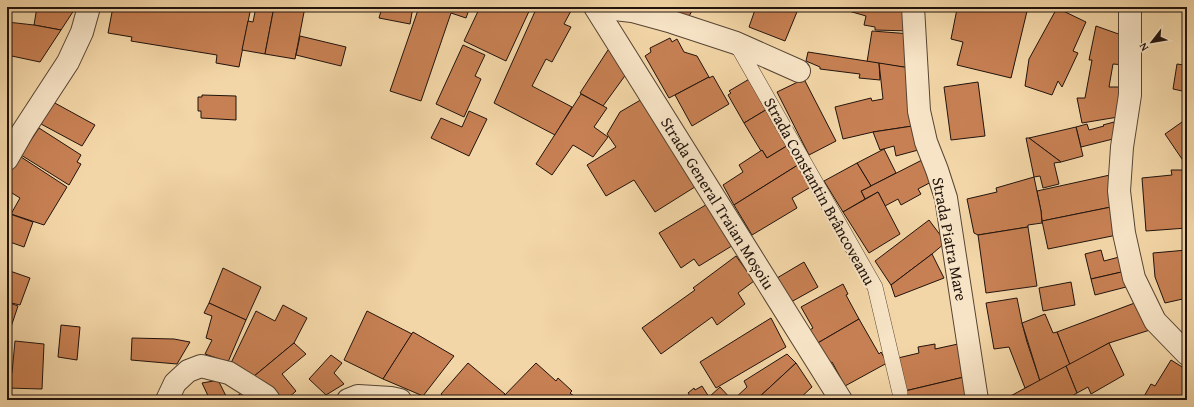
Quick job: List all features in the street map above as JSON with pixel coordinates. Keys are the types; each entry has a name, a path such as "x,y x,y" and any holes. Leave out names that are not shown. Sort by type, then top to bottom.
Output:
{"street":[{"path":"7,159 23,131 68,62 82,32 89,7"},
{"path":"596,7 632,12 672,22 736,43 799,71"},
{"name":"Strada General Traian Moșoiu","path":"596,7 841,400"},
{"name":"Strada Piatra Mare","path":"913,7 919,111 926,142 946,198 977,400"},
{"path":"1128,9 1130,95 1122,147 1119,190 1124,232 1134,278 1155,321 1187,354"},
{"path":"167,400 175,383 188,371 201,366 229,373 266,396 269,400"},
{"path":"348,400 358,396 400,400"}],"lane":[{"name":"Strada Constantin Brâncoveanu","path":"736,43 875,287 900,393"}],"building":[{"path":"37,7 76,7 61,30 34,25"},
{"path":"113,7 251,7 239,67 216,63 217,55 131,41 132,37 108,33"},
{"path":"256,7 274,7 265,54 242,50 248,21 253,22"},
{"path":"274,7 305,7 295,59 265,54"},
{"path":"365,7 413,7 410,24 379,18 381,11"},
{"path":"419,7 470,7 466,18 451,13 421,101 390,91"},
{"path":"480,7 531,7 506,61 464,41"},
{"path":"537,7 573,7 564,24 571,27 552,62 546,59 532,86 572,107 555,135 494,103"},
{"path":"670,7 694,7 687,20 668,10"},
{"path":"756,7 799,7 785,41 749,27"},
{"path":"835,7 911,7 910,31 875,30 875,27 864,25 866,16"},
{"path":"967,7 1028,7 1011,78 957,65 963,42 951,39 957,9 966,11"},
{"path":"1057,8 1086,22 1073,51 1078,53 1062,87 1058,81 1052,95 1025,86 1029,59"},
{"path":"7,22 61,30 40,62 7,55"},
{"path":"1096,26 1127,37 1125,65 1113,64 1109,87 1123,87 1124,116 1082,123 1077,98 1085,98 1092,60 1089,60"},
{"path":"872,31 911,34 910,68 867,62"},
{"path":"300,36 346,47 341,66 296,55"},
{"path":"670,38 672,42 677,39 684,52 697,56 709,77 669,98 645,56 651,52 650,48"},
{"path":"463,45 485,55 475,76 481,79 464,117 436,104"},
{"path":"1187,47 1187,92 1173,89 1177,64 1184,65"},
{"path":"608,50 632,66 603,106 580,93"},
{"path":"808,52 879,63 880,80 859,78 860,74 820,69 820,67 806,61"},
{"path":"879,63 910,68 919,125 873,132 843,139 835,107 871,98 872,101 883,99"},
{"path":"713,76 729,104 692,126 675,95"},
{"path":"751,78 769,108 744,123 728,95 731,93 729,91"},
{"path":"804,79 836,141 809,155 777,92"},
{"path":"978,82 985,136 951,140 944,87"},
{"path":"581,94 607,108 594,127 608,137 593,157 573,145 552,175 536,164"},
{"path":"202,95 236,96 236,120 201,118 201,111 198,111 198,97 202,97"},
{"path":"644,98 698,185 655,212 634,180 606,196 587,165 616,147 607,134 620,112"},
{"path":"53,102 95,125 82,146 41,124"},
{"path":"769,108 790,144 767,158 744,123"},
{"path":"469,111 487,119 469,156 431,138 441,118 462,127"},
{"path":"1114,122 1117,138 1081,147 1076,127 1087,124 1089,130"},
{"path":"1182,122 1187,129 1187,160 1184,162 1165,134"},
{"path":"919,125 922,149 896,156 894,146 880,150 873,132"},
{"path":"1076,127 1083,156 1061,162 1029,138"},
{"path":"39,128 81,155 77,162 81,164 69,185 21,155"},
{"path":"1026,138 1029,138 1061,162 1054,163 1059,184 1043,188 1040,176 1034,177"},
{"path":"790,144 801,163 734,205 723,185 743,172 739,165 762,150 767,158"},
{"path":"884,149 896,173 871,186 857,163"},
{"path":"18,155 67,187 44,225 11,214 20,198 7,190 7,173"},
{"path":"924,159 935,180 918,189 921,194 901,205 898,199 885,206 878,192 865,199 861,191"},
{"path":"801,163 814,185 792,198 797,208 752,235 734,205"},
{"path":"857,163 871,186 861,191 865,199 843,212 824,181"},
{"path":"1171,170 1183,170 1183,173 1187,173 1187,228 1146,231 1142,178 1172,175"},
{"path":"1110,175 1116,206 1042,221 1037,191"},
{"path":"1034,177 1042,223 1028,225 1028,227 978,235 974,233 967,199 997,192 996,188"},
{"path":"878,192 900,234 869,253 843,212"},
{"path":"709,203 735,244 699,266 694,259 681,268 659,233"},
{"path":"1116,206 1122,234 1048,249 1042,221"},
{"path":"7,213 33,222 24,247 7,241"},
{"path":"929,220 945,243 891,285 875,261"},
{"path":"1028,227 1037,286 986,293 978,235"},
{"path":"1101,250 1104,261 1123,256 1126,271 1091,279 1085,254"},
{"path":"1187,250 1187,298 1165,303 1155,277 1153,253"},
{"path":"932,254 944,278 895,297 891,285"},
{"path":"736,256 754,281 738,293 745,304 717,325 712,317 661,354 642,328 695,290 693,288"},
{"path":"804,262 818,287 791,302 777,278"},
{"path":"223,268 261,287 246,320 209,303"},
{"path":"7,270 30,278 20,305 7,302"},
{"path":"1126,271 1130,286 1095,295 1091,279"},
{"path":"1071,282 1075,305 1043,311 1039,288"},
{"path":"843,284 848,294 846,295 859,319 816,344 808,331 813,328 801,307"},
{"path":"1017,298 1027,342 1040,381 1025,388 1009,347 994,349 986,303"},
{"path":"1140,301 1153,329 1109,343 1070,365 1057,332"},
{"path":"7,302 18,306 7,339"},
{"path":"209,303 246,320 228,362 205,354 212,340 206,338 212,316 204,313"},
{"path":"283,305 307,318 294,343 253,377 231,363 256,311 275,321"},
{"path":"367,311 412,334 383,379 344,360"},
{"path":"1045,314 1053,333 1057,332 1070,365 1040,381 1022,323"},
{"path":"771,318 786,347 716,388 700,362"},
{"path":"859,319 879,354 881,352 887,363 845,386 832,362 827,365 816,344"},
{"path":"61,325 80,327 77,360 58,357"},
{"path":"413,332 454,356 423,396 383,379"},
{"path":"132,338 174,339 190,342 177,364 131,360"},
{"path":"15,341 44,344 42,389 7,388 7,373 12,373"},
{"path":"294,343 306,354 282,374 296,391 286,400 275,400 253,377"},
{"path":"1109,343 1124,375 1091,394 1088,387 1077,393 1066,366"},
{"path":"935,344 935,349 958,344 964,377 905,391 898,358 919,353 918,347"},
{"path":"787,354 796,363 756,400 733,400 747,387 744,381"},
{"path":"331,355 342,363 334,373 344,384 326,395 309,379"},
{"path":"1171,360 1187,370 1187,397 1185,400 1142,400 1151,384 1155,386"},
{"path":"468,363 505,394 500,400 448,400 441,394"},
{"path":"536,363 556,381 558,378 572,391 570,393 574,396 571,400 500,400"},
{"path":"796,363 812,387 798,400 756,400"},
{"path":"1066,366 1077,393 1066,400 1005,399"},
{"path":"964,377 969,400 907,400 905,391"},
{"path":"219,380 228,400 210,400 202,383"},
{"path":"702,386 709,397 720,387 732,400 693,400 688,393 694,388 695,390"},
{"path":"243,392 253,400 231,400"}]}
